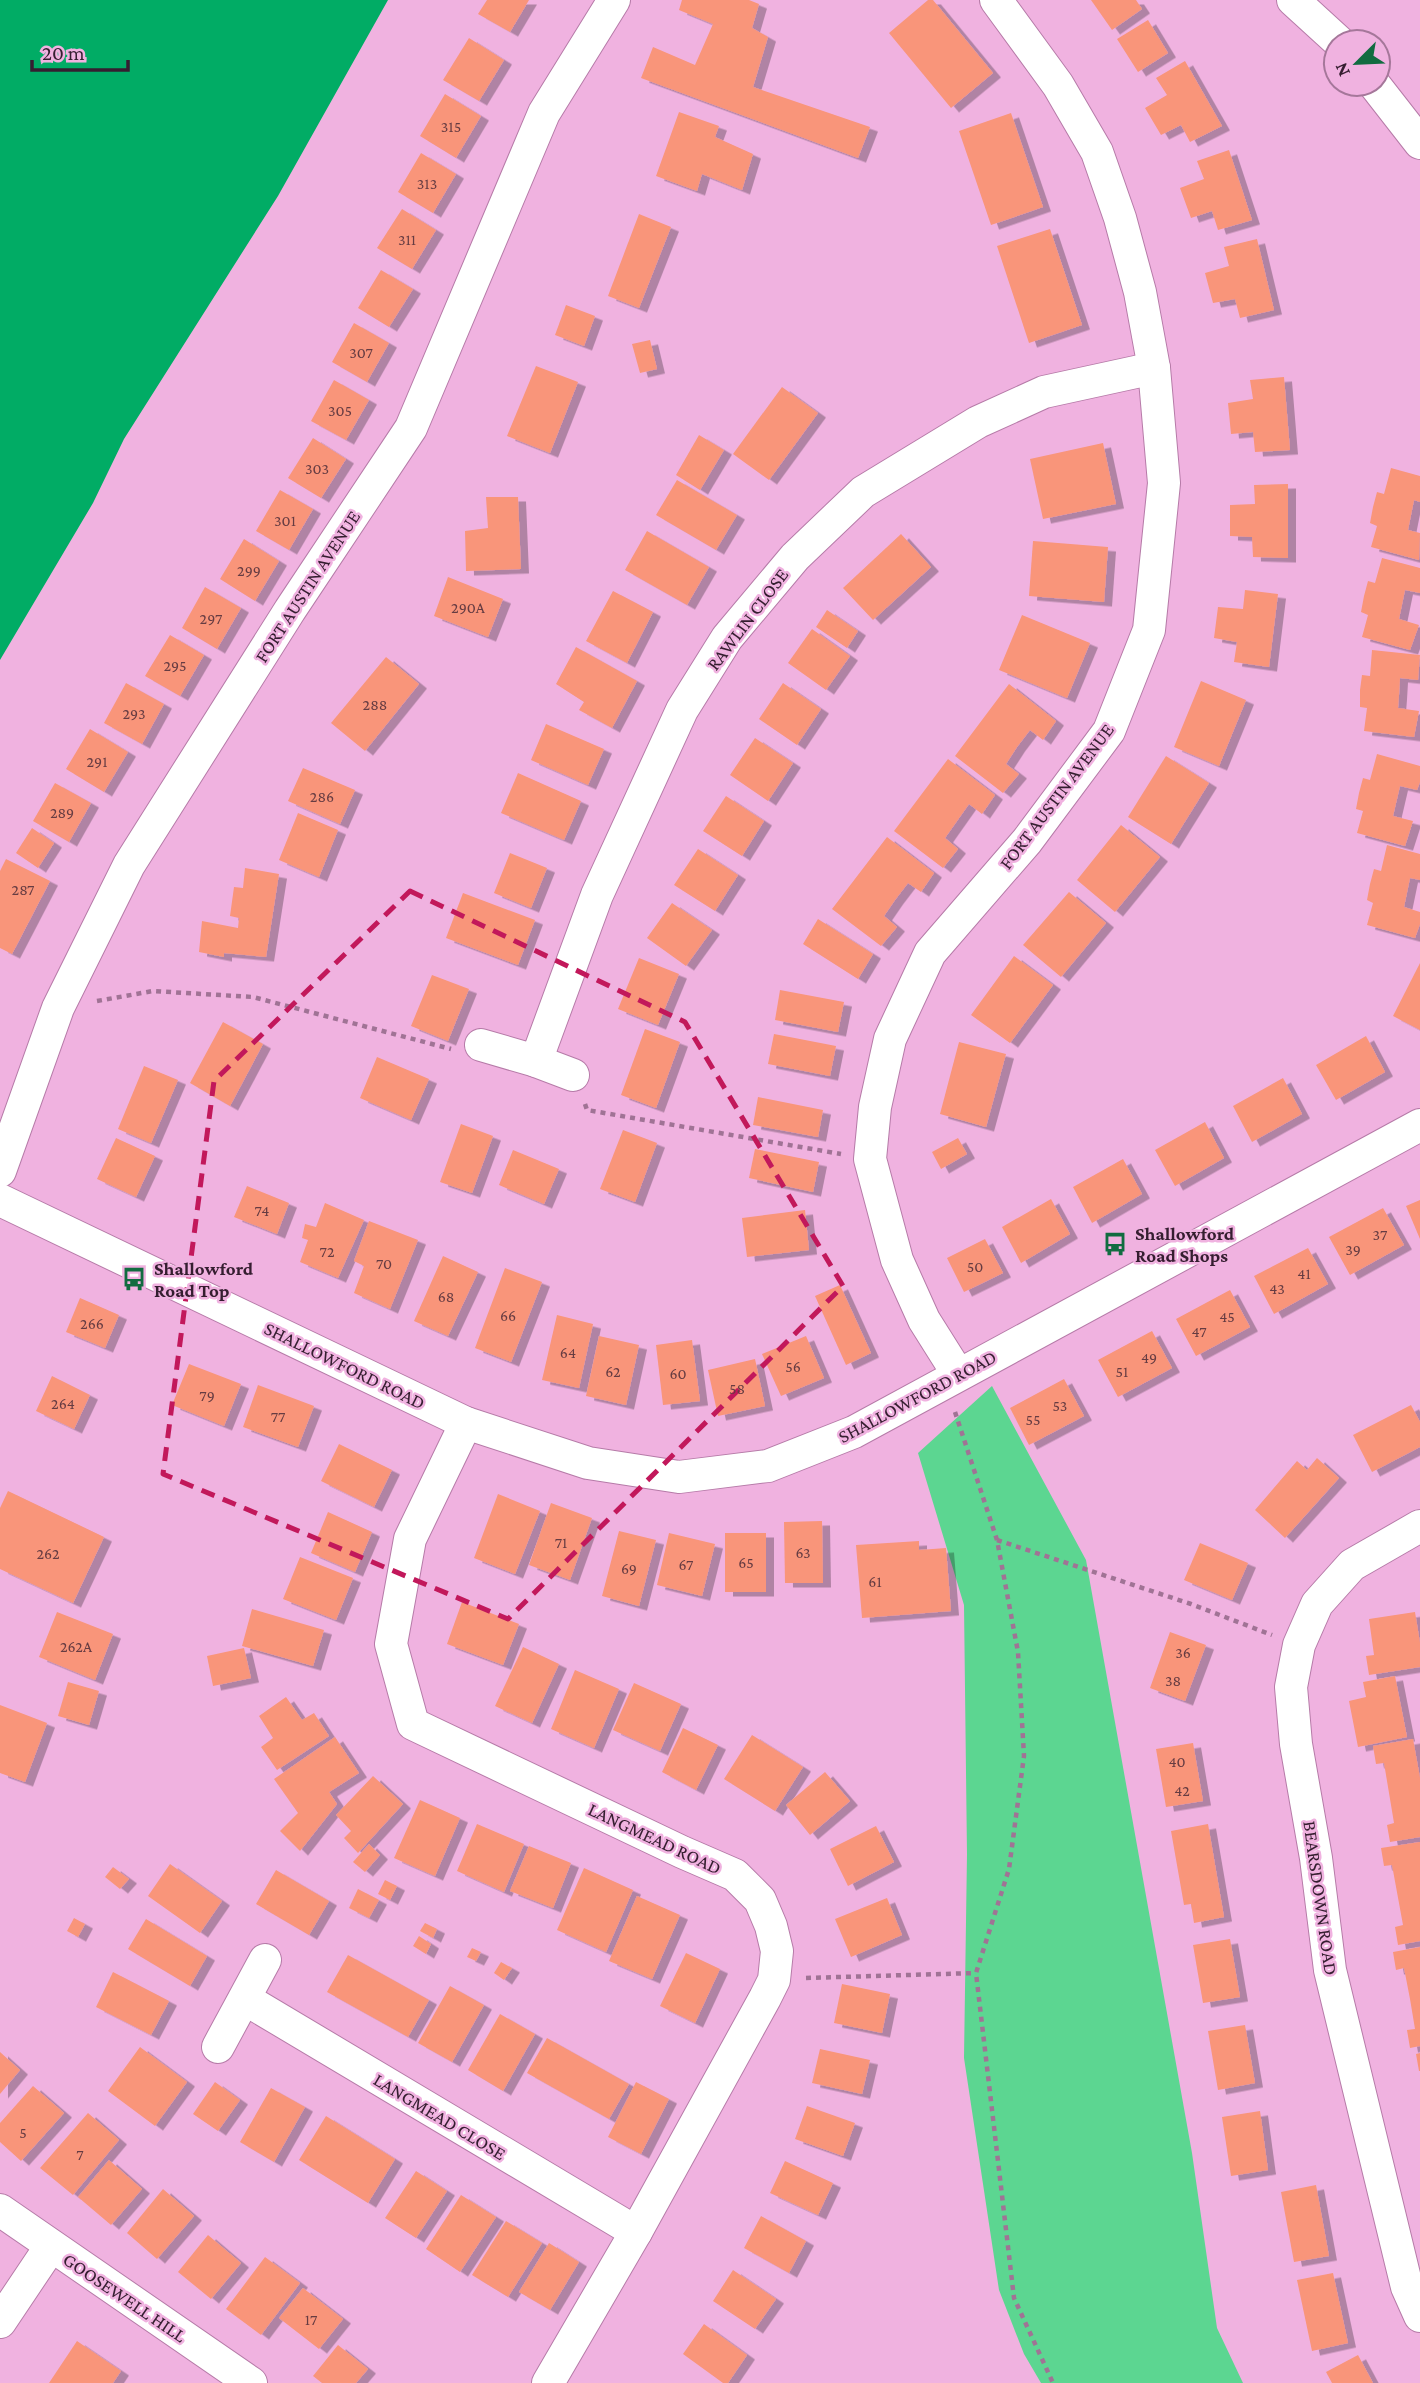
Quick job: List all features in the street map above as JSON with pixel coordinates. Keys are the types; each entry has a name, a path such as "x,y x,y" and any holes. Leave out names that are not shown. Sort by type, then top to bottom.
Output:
{"street":[{"name":"FORT AUSTIN AVENUE","path":"0,1171 58,1008 129,865 290,610 411,428 544,113 614,0"},
{"name":"FORT AUSTIN AVENUE","path":"952,1379 897,1260 870,1159 875,1107 890,1039 930,953 1027,841 1109,731 1149,630 1164,483 1154,368 1140,292 1120,218 1097,152 1058,85 996,0"},
{"path":"1293,0 1324,28"},
{"path":"1385,98 1420,142"},
{"name":"RAWLIN CLOSE","path":"536,1061 597,895 682,710 727,638 795,557 863,492 978,422 1044,392 1154,368"},
{"path":"481,1045 573,1075"},
{"name":"SHALLOWFORD ROAD","path":"0,1200 466,1423 588,1463 679,1477 768,1466 855,1432 1420,1125"},
{"name":"LANGMEAD ROAD","path":"466,1423 410,1539 391,1644 413,1724 735,1875 760,1900 771,1926 777,1951 774,1980 636,2232 548,2383"},
{"name":"BEARSDOWN ROAD","path":"1420,1527 1352,1565 1317,1604 1299,1645 1292,1687 1296,1744 1316,1858 1330,1970 1406,2287 1420,2316"},
{"path":"218,2047 265,1960"},
{"name":"LANGMEAD CLOSE","path":"245,1999 636,2232"},
{"name":"GOOSEWELL HILL","path":"0,2210 251,2383"},
{"path":"0,2322 51,2246"}],"path":[{"path":"58,1008 153,991 253,997 457,1051 481,1045"},
{"path":"573,1075 587,1110 870,1159"},
{"path":"952,1379 997,1540 1018,1652 1024,1756 1009,1869 976,1973 1014,2298 1053,2383"},
{"path":"997,1540 1191,1604 1299,1645"},
{"path":"774,1980 976,1973"}],"highlighted area":[{"path":"410,891 685,1022 843,1286 508,1619 163,1474 214,1081"}],"green space":[{"path":"0,0 388,0 278,196 124,439 93,503 0,660"},
{"path":"992,1386 1086,1560 1192,2153 1217,2328 1243,2383 1041,2383 1024,2354 999,2290 964,2058 967,1854 964,1605 918,1453"}],"building":[{"path":"487,0 529,0 510,32 478,14"},
{"path":"682,0 749,0 759,4 752,28 768,37 753,87 870,127 858,158 641,78 653,47 695,65 713,24 679,10"},
{"path":"928,0 933,0 993,73 951,108 889,33"},
{"path":"1091,0 1136,0 1142,9 1112,30"},
{"path":"1148,20 1168,53 1138,72 1117,39"},
{"path":"469,38 504,60 479,101 443,80"},
{"path":"1185,61 1222,126 1190,142 1181,125 1161,135 1145,108 1167,95 1156,78"},
{"path":"445,94 481,116 456,158 420,136"},
{"path":"679,112 719,126 715,137 753,154 742,190 702,174 697,191 656,176"},
{"path":"1011,113 1043,207 991,225 959,131"},
{"path":"1229,150 1252,220 1218,230 1212,211 1191,218 1180,188 1204,179 1197,161"},
{"path":"421,153 456,174 433,213 398,192"},
{"path":"402,209 436,230 412,269 377,248"},
{"path":"639,214 671,227 639,308 608,296"},
{"path":"1050,229 1082,325 1029,343 997,246"},
{"path":"1257,239 1274,310 1240,318 1235,299 1213,303 1205,273 1229,266 1224,247"},
{"path":"381,270 413,289 389,327 358,308"},
{"path":"566,305 595,316 584,346 555,335"},
{"path":"354,323 389,343 367,382 332,362"},
{"path":"650,340 657,369 640,373 632,344"},
{"path":"536,366 578,382 550,453 507,436"},
{"path":"1284,377 1290,450 1255,452 1253,432 1231,434 1228,403 1253,399 1250,380"},
{"path":"334,380 369,400 346,440 311,421"},
{"path":"782,387 818,413 769,480 733,454"},
{"path":"699,435 724,450 700,490 676,475"},
{"path":"313,438 346,459 321,498 288,478"},
{"path":"1103,443 1116,504 1043,519 1030,459"},
{"path":"1391,468 1420,476 1420,502 1414,500 1408,530 1420,533 1419,560 1371,547 1377,526 1370,523 1373,507 1377,492 1384,494"},
{"path":"677,480 737,515 716,550 656,515"},
{"path":"1288,484 1288,558 1253,557 1252,537 1230,536 1230,505 1255,504 1254,485"},
{"path":"280,490 313,509 289,550 256,531"},
{"path":"486,497 518,497 521,569 466,571 465,531 488,528"},
{"path":"647,531 709,567 687,605 625,570"},
{"path":"901,534 931,567 873,620 843,588"},
{"path":"244,539 279,561 255,601 220,579"},
{"path":"1033,541 1108,547 1104,602 1029,596"},
{"path":"1382,558 1420,568 1420,593 1405,590 1399,619 1419,625 1410,650 1362,637 1368,615 1361,612 1364,596 1368,581 1375,583"},
{"path":"448,577 503,599 488,637 434,616"},
{"path":"205,587 241,608 217,649 182,628"},
{"path":"1245,590 1278,594 1269,667 1234,662 1237,642 1214,638 1218,607 1243,609"},
{"path":"613,591 653,612 627,663 586,641"},
{"path":"827,610 858,631 847,648 816,627"},
{"path":"1022,615 1090,643 1067,698 999,670"},
{"path":"812,629 850,656 826,690 788,663"},
{"path":"170,635 204,655 180,696 145,676"},
{"path":"576,647 637,681 612,728 579,710 584,702 556,684"},
{"path":"1372,650 1420,655 1418,680 1400,678 1398,708 1419,711 1414,737 1364,731 1367,708 1360,707 1360,690 1362,675 1370,676"},
{"path":"386,657 419,684 365,751 331,723"},
{"path":"1201,681 1246,700 1219,766 1174,747"},
{"path":"126,683 164,704 142,744 104,723"},
{"path":"783,683 821,709 797,745 759,719"},
{"path":"1009,684 1056,721 1043,740 1030,730 1017,747 1006,764 1019,774 1003,793 955,756"},
{"path":"546,724 604,749 588,785 531,760"},
{"path":"90,729 128,752 104,792 66,769"},
{"path":"755,738 793,763 768,801 730,775"},
{"path":"1377,754 1420,766 1417,790 1400,786 1393,816 1413,821 1405,846 1357,833 1363,811 1356,809 1359,793 1363,778 1370,780"},
{"path":"1166,756 1209,783 1171,844 1128,817"},
{"path":"948,759 995,795 982,814 969,804 945,838 958,849 943,868 894,831"},
{"path":"303,768 355,790 340,824 288,801"},
{"path":"518,773 581,801 564,840 501,813"},
{"path":"55,783 91,803 69,842 33,821"},
{"path":"726,796 764,821 742,856 703,831"},
{"path":"298,813 338,830 319,877 279,860"},
{"path":"1121,825 1160,857 1115,912 1077,880"},
{"path":"32,828 54,843 38,868 16,853"},
{"path":"887,837 934,873 921,892 908,883 895,900 884,916 897,927 881,946 832,909"},
{"path":"1387,845 1420,854 1420,880 1410,878 1404,907 1420,912 1420,924 1415,938 1367,925 1373,903 1367,900 1370,884 1374,869 1381,871"},
{"path":"698,849 738,875 715,911 674,885"},
{"path":"510,853 547,868 531,908 494,893"},
{"path":"6,859 50,881 12,954 0,948 0,871"},
{"path":"245,868 279,874 266,957 224,953 224,957 199,952 202,921 238,928 239,918 230,916 234,887 243,888"},
{"path":"1069,892 1106,923 1061,977 1023,945"},
{"path":"463,893 535,920 518,965 446,938"},
{"path":"672,903 712,930 686,966 647,938"},
{"path":"818,919 873,954 858,979 803,944"},
{"path":"1014,956 1053,985 1010,1043 971,1015"},
{"path":"639,958 679,974 658,1025 618,1009"},
{"path":"1420,963 1420,1030 1393,1016"},
{"path":"432,975 469,989 448,1041 411,1026"},
{"path":"780,990 844,1002 838,1032 775,1020"},
{"path":"223,1022 263,1044 230,1106 190,1083"},
{"path":"645,1029 680,1042 656,1108 621,1095"},
{"path":"774,1034 836,1046 830,1076 768,1064"},
{"path":"1366,1036 1385,1072 1336,1100 1316,1065"},
{"path":"959,1042 1006,1054 986,1127 940,1114"},
{"path":"377,1057 429,1079 411,1120 360,1098"},
{"path":"144,1066 178,1080 151,1143 118,1129"},
{"path":"1283,1078 1302,1114 1252,1142 1233,1106"},
{"path":"758,1097 823,1110 818,1137 753,1125"},
{"path":"1205,1122 1224,1158 1175,1186 1155,1150"},
{"path":"461,1124 493,1136 472,1193 440,1182"},
{"path":"623,1130 657,1143 635,1202 600,1189"},
{"path":"116,1138 155,1156 136,1197 97,1179"},
{"path":"958,1138 967,1154 941,1169 932,1152"},
{"path":"755,1149 819,1162 813,1192 749,1178"},
{"path":"513,1150 559,1169 544,1204 499,1185"},
{"path":"1123,1159 1142,1194 1092,1223 1073,1187"},
{"path":"247,1186 289,1203 277,1234 234,1217"},
{"path":"1051,1199 1070,1234 1021,1263 1002,1227"},
{"path":"1420,1200 1420,1239 1406,1206"},
{"path":"325,1203 364,1220 338,1278 300,1262 308,1240 302,1238 305,1224 316,1227"},
{"path":"1383,1208 1404,1245 1350,1275 1329,1237"},
{"path":"805,1210 809,1250 747,1257 742,1218"},
{"path":"369,1221 418,1240 390,1309 354,1293 364,1266 354,1261"},
{"path":"985,1239 1003,1273 964,1292 947,1258"},
{"path":"1308,1248 1328,1284 1274,1314 1254,1276"},
{"path":"443,1256 478,1272 448,1336 414,1321"},
{"path":"505,1268 542,1282 511,1362 475,1348"},
{"path":"840,1285 871,1353 846,1365 815,1296"},
{"path":"1230,1290 1250,1327 1196,1356 1176,1319"},
{"path":"80,1298 119,1315 105,1348 66,1332"},
{"path":"557,1315 593,1324 579,1388 542,1380"},
{"path":"1152,1331 1172,1368 1118,1397 1098,1360"},
{"path":"599,1336 639,1345 626,1405 586,1396"},
{"path":"806,1336 824,1378 781,1396 762,1354"},
{"path":"692,1340 700,1401 663,1405 656,1345"},
{"path":"755,1359 765,1406 718,1416 708,1370"},
{"path":"189,1364 241,1384 224,1426 172,1405"},
{"path":"52,1376 90,1395 74,1429 36,1411"},
{"path":"1064,1379 1084,1416 1029,1445 1010,1408"},
{"path":"258,1385 314,1406 298,1447 243,1427"},
{"path":"1411,1405 1420,1422 1420,1447 1372,1472 1353,1435"},
{"path":"339,1444 392,1470 374,1507 321,1481"},
{"path":"1317,1458 1339,1478 1285,1538 1255,1510 1297,1461 1307,1470"},
{"path":"8,1491 104,1537 73,1603 0,1569 0,1508"},
{"path":"498,1494 540,1511 515,1574 474,1558"},
{"path":"551,1503 592,1518 570,1580 529,1565"},
{"path":"328,1512 372,1532 355,1572 311,1553"},
{"path":"822,1521 823,1583 785,1583 784,1522"},
{"path":"619,1531 656,1540 639,1606 602,1596"},
{"path":"669,1533 715,1544 702,1596 657,1585"},
{"path":"725,1533 766,1533 766,1592 725,1592"},
{"path":"919,1541 919,1550 946,1548 951,1611 862,1618 856,1545"},
{"path":"1200,1543 1248,1563 1232,1600 1184,1580"},
{"path":"300,1557 353,1578 336,1620 283,1599"},
{"path":"462,1602 519,1624 503,1665 447,1644"},
{"path":"252,1609 324,1630 313,1666 242,1646"},
{"path":"57,1612 113,1634 95,1680 39,1657"},
{"path":"1415,1612 1420,1643 1420,1667 1369,1675 1366,1656 1374,1655 1369,1619"},
{"path":"1170,1632 1206,1645 1185,1701 1150,1688"},
{"path":"523,1647 559,1664 532,1723 495,1706"},
{"path":"244,1648 251,1678 213,1686 207,1656"},
{"path":"575,1670 619,1689 594,1748 551,1729"},
{"path":"1395,1676 1407,1737 1358,1747 1349,1701 1366,1697 1363,1682"},
{"path":"68,1682 99,1691 89,1725 58,1716"},
{"path":"634,1683 681,1704 660,1751 613,1730"},
{"path":"286,1697 302,1720 314,1713 329,1736 277,1770 261,1747 273,1738 259,1716"},
{"path":"0,1705 47,1723 25,1782 0,1773"},
{"path":"683,1728 718,1745 696,1790 662,1772"},
{"path":"752,1735 803,1767 775,1811 724,1779"},
{"path":"335,1737 359,1773 329,1792 337,1804 300,1851 280,1831 298,1813 274,1779"},
{"path":"1413,1739 1420,1778 1420,1837 1390,1842 1387,1825 1394,1823 1384,1763 1376,1764 1373,1746"},
{"path":"1193,1743 1203,1801 1166,1807 1156,1749"},
{"path":"825,1772 850,1801 810,1835 786,1805"},
{"path":"373,1776 403,1804 358,1853 344,1838 351,1831 336,1815"},
{"path":"420,1800 460,1818 435,1876 394,1858"},
{"path":"477,1824 524,1844 504,1892 457,1871"},
{"path":"1208,1824 1224,1917 1194,1923 1191,1904 1184,1905 1171,1831"},
{"path":"876,1826 894,1862 848,1886 830,1849"},
{"path":"1420,1842 1420,1941 1398,1945 1395,1927 1403,1925 1392,1865 1384,1866 1381,1848"},
{"path":"369,1844 380,1855 365,1872 353,1862"},
{"path":"529,1846 571,1863 553,1908 510,1891"},
{"path":"170,1864 222,1901 200,1933 148,1896"},
{"path":"113,1867 129,1879 120,1889 105,1877"},
{"path":"584,1868 633,1890 606,1952 557,1930"},
{"path":"276,1870 329,1901 309,1935 256,1904"},
{"path":"385,1880 397,1886 390,1900 378,1894"},
{"path":"358,1889 379,1900 369,1918 349,1908"},
{"path":"637,1896 680,1915 652,1979 609,1961"},
{"path":"887,1898 902,1935 851,1957 835,1919"},
{"path":"74,1918 85,1924 78,1937 67,1931"},
{"path":"146,1919 207,1956 190,1986 128,1949"},
{"path":"425,1923 437,1929 433,1938 420,1931"},
{"path":"419,1936 431,1944 426,1954 413,1946"},
{"path":"1230,1939 1240,1997 1203,2003 1193,1945"},
{"path":"1420,1947 1420,2046 1410,2048 1407,2030 1415,2029 1410,1999 1404,1968 1396,1970 1393,1952"},
{"path":"472,1948 481,1952 476,1961 467,1957"},
{"path":"686,1953 720,1969 695,2023 660,2006"},
{"path":"348,1955 429,2000 408,2037 327,1992"},
{"path":"501,1962 512,1968 504,1980 494,1973"},
{"path":"113,1972 169,2001 151,2035 96,2007"},
{"path":"842,1984 890,1994 882,2033 834,2023"},
{"path":"450,1986 484,2005 452,2062 418,2043"},
{"path":"500,2014 535,2034 503,2091 468,2070"},
{"path":"1245,2025 1255,2083 1218,2090 1208,2031"},
{"path":"547,2038 629,2084 609,2119 527,2073"},
{"path":"140,2047 187,2082 155,2126 108,2091"},
{"path":"820,2049 870,2060 862,2094 812,2083"},
{"path":"0,2052 20,2070 0,2094"},
{"path":"1420,2053 1420,2071 1419,2071 1416,2054"},
{"path":"215,2082 240,2100 218,2131 193,2114"},
{"path":"636,2082 669,2099 641,2154 608,2137"},
{"path":"33,2086 64,2113 21,2161 0,2142 0,2123"},
{"path":"271,2088 305,2107 274,2162 240,2142"},
{"path":"807,2106 855,2123 843,2156 795,2139"},
{"path":"1260,2111 1268,2170 1231,2176 1222,2117"},
{"path":"88,2113 119,2140 73,2195 40,2168"},
{"path":"326,2116 395,2159 368,2203 299,2160"},
{"path":"109,2160 142,2189 111,2225 78,2197"},
{"path":"785,2161 833,2183 818,2215 770,2193"},
{"path":"416,2171 447,2191 416,2238 385,2218"},
{"path":"1316,2185 1329,2256 1294,2262 1281,2192"},
{"path":"163,2189 194,2216 157,2259 127,2233"},
{"path":"461,2195 496,2217 460,2272 426,2249"},
{"path":"761,2216 806,2241 789,2273 744,2248"},
{"path":"506,2221 542,2243 508,2297 472,2275"},
{"path":"208,2235 241,2263 211,2299 178,2272"},
{"path":"549,2243 579,2262 550,2310 519,2292"},
{"path":"265,2257 300,2283 261,2335 226,2309"},
{"path":"733,2270 776,2299 755,2329 713,2301"},
{"path":"1333,2273 1348,2343 1312,2351 1297,2280"},
{"path":"303,2288 343,2319 319,2349 279,2318"},
{"path":"704,2324 747,2355 728,2383 723,2383 683,2354"},
{"path":"77,2341 121,2371 113,2383 49,2383"},
{"path":"338,2345 368,2369 356,2383 322,2383 313,2376"},
{"path":"1358,2355 1373,2383 1332,2383 1326,2372"}],"place":[{"name":"Shallowford Road Shops","path":"1115,1244"},
{"name":"Shallowford Road Top","path":"134,1279"}]}
